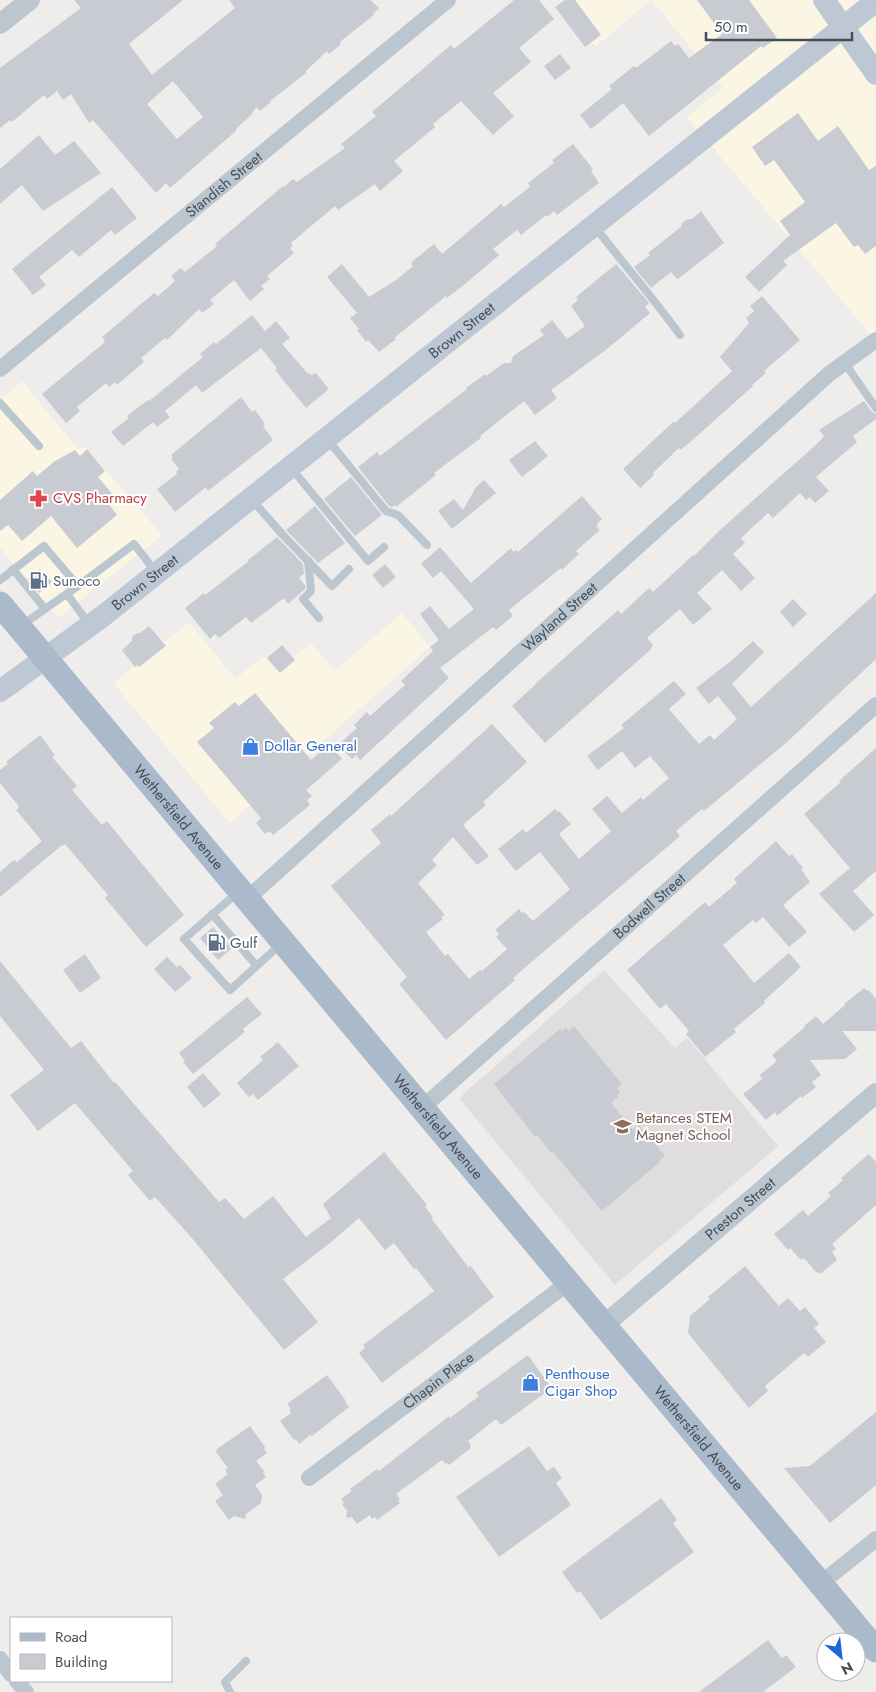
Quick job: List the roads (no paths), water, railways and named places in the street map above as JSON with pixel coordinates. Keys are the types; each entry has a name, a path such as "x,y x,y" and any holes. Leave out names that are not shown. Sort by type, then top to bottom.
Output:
{"main road":[{"path":"824,0 876,74"},
{"name":"Brown Street","path":"0,691 90,625 876,1"},
{"name":"Wethersfield Avenue","path":"0,604 876,1650"}],"street":[{"name":"Standish Street","path":"0,369 448,0"},
{"path":"0,24 28,1"},
{"name":"Wayland Street","path":"243,895 828,374 876,340"},
{"name":"Bodwell Street","path":"422,1108 876,705"},
{"name":"Preston Street","path":"604,1325 876,1093"},
{"name":"Chapin Place","path":"309,1478 568,1283"},
{"path":"820,1584 876,1539"},
{"path":"0,1659 10,1673"},
{"path":"18,1682 26,1692"}],"lane":[{"path":"594,226 680,335"},
{"path":"844,362 876,408"},
{"path":"0,403 39,446"},
{"path":"326,438 386,511 398,514 427,545"},
{"path":"290,467 368,561 384,547"},
{"path":"250,498 332,586 349,569"},
{"path":"19,626 67,594 134,544 156,573"},
{"path":"0,580 44,546 78,586"},
{"path":"308,560 311,591 303,599 320,618"},
{"path":"13,569 45,609"},
{"path":"67,594 90,625"},
{"path":"243,895 212,914 184,939 230,990 283,942"},
{"path":"212,914 256,965"},
{"path":"230,1692 225,1682 246,1661"}],"place":[{"name":"CVS Pharmacy","path":"39,498"},
{"name":"Sunoco","path":"39,581"},
{"name":"Dollar General","path":"250,746"},
{"name":"Gulf","path":"216,943"},
{"name":"Betances STEM Magnet School","path":"622,1127"},
{"name":"Penthouse Cigar Shop","path":"531,1383"}]}
